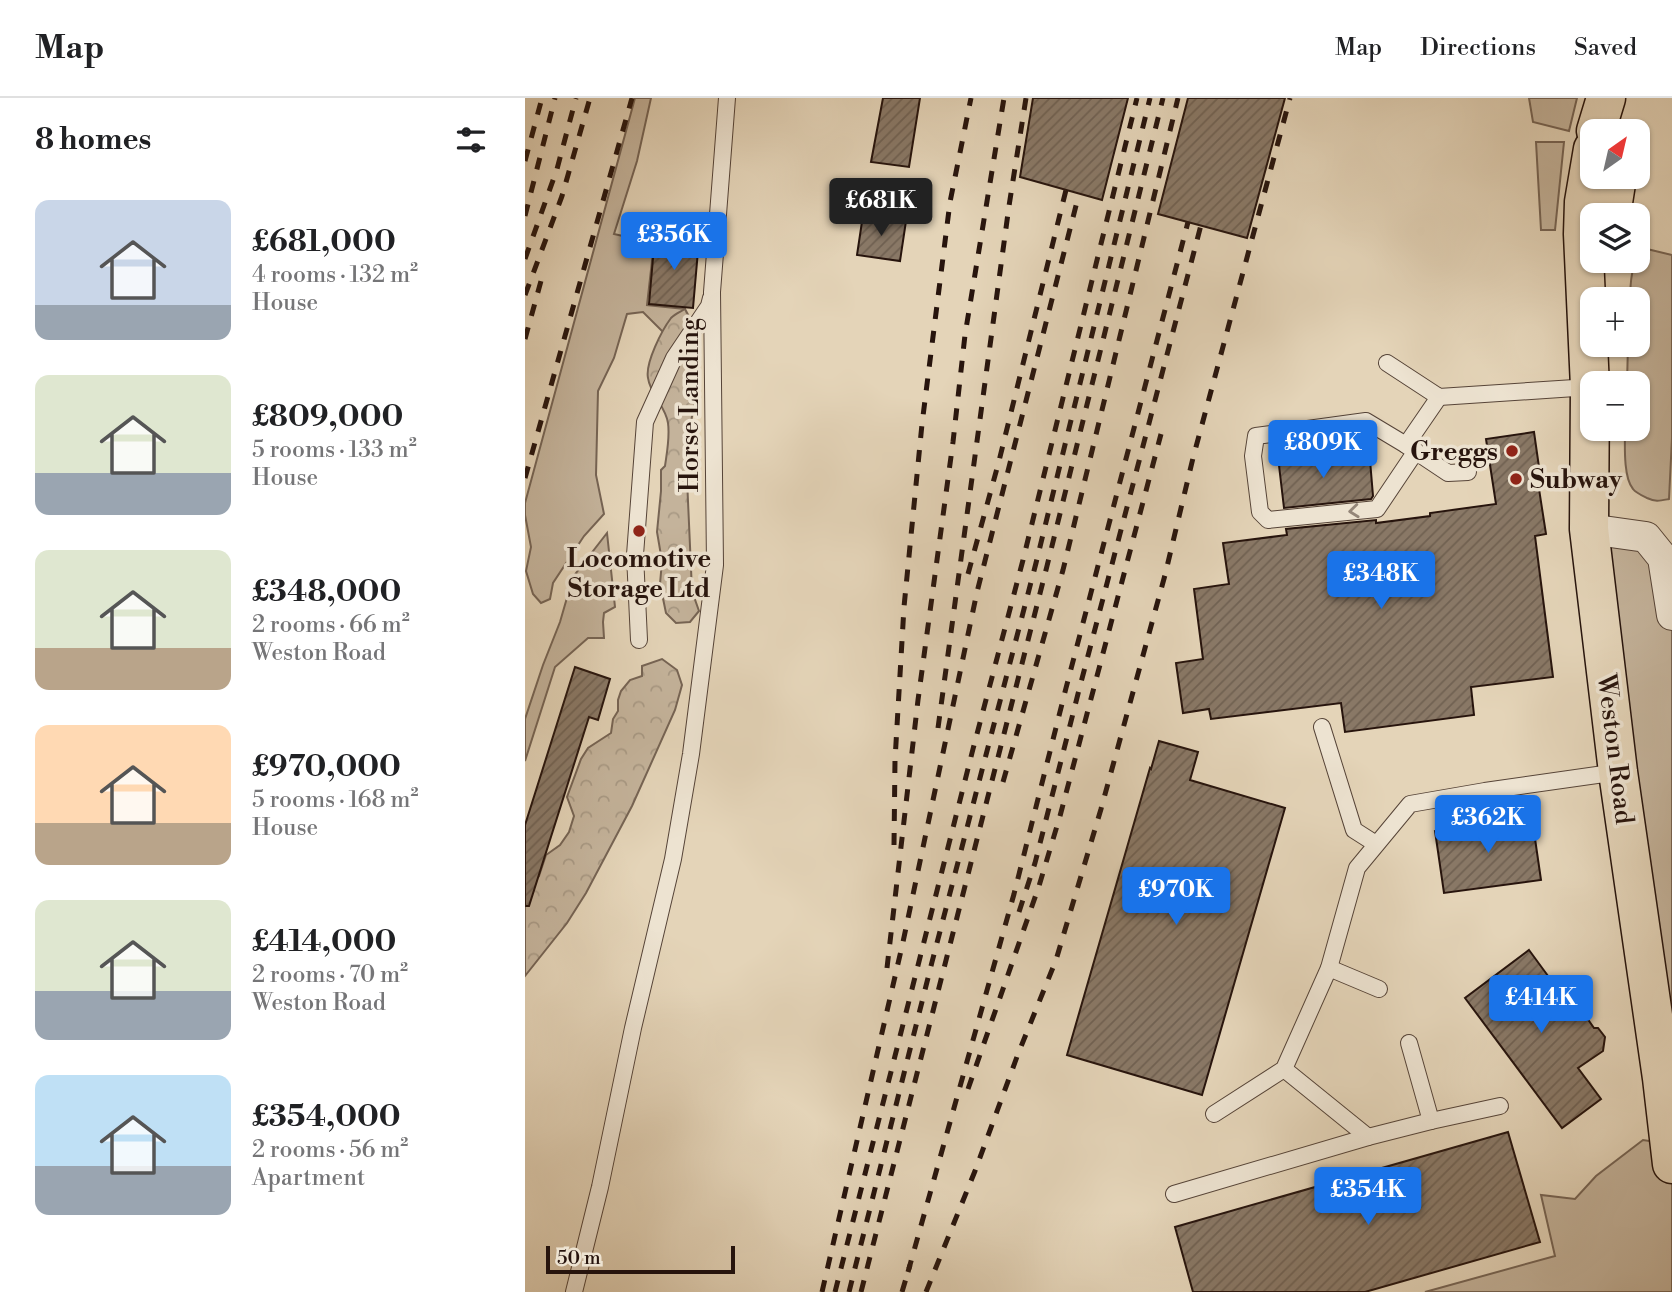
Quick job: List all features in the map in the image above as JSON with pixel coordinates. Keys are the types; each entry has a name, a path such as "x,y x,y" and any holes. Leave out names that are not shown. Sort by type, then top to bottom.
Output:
{"main road":[{"path":"1600,119 1606,98"},
{"path":"1628,119 1632,98"},
{"name":"Weston Road","path":"1586,189 1583,234 1589,287"},
{"name":"Weston Road","path":"1590,441 1589,529 1618,772 1667,1077 1672,1164"}],"street":[{"path":"1589,529 1646,537 1663,558 1672,615"}],"lane":[{"name":"Horse Landing","path":"574,1292 673,859 690,765 713,586 712,292 727,98"},
{"path":"639,640 635,555 645,422 674,358 709,306 712,292"},
{"path":"1387,363 1439,397 1580,388"},
{"path":"1439,397 1411,448 1377,509 1268,520 1260,512 1253,456 1257,436 1366,421 1411,448 1448,473 1468,472"},
{"path":"1322,727 1354,830 1376,844"},
{"path":"1215,1114 1285,1069 1329,968 1356,868 1410,804 1618,772"},
{"path":"1329,968 1379,989"},
{"path":"1409,1043 1431,1121"},
{"path":"1285,1069 1368,1137"},
{"path":"1174,1194 1368,1137 1500,1106"}],"green space":[{"path":"635,98 651,98 637,161 614,234 654,243 647,305 685,309 681,330 663,332 643,312 627,314 614,358 598,391 596,475 604,514 584,536 553,583 550,599 541,603 533,594 526,571 531,547 525,503"},
{"path":"1529,98 1577,98 1569,131 1533,122"},
{"path":"1536,142 1564,142 1555,230 1541,230"},
{"path":"1650,250 1672,255 1672,438 1669,499 1658,501 1633,489 1625,460 1625,441 1650,441 1650,371 1627,371 1628,357 1650,357 1650,287 1631,287 1633,273 1650,273"},
{"path":"685,309 693,324 677,355 694,370 699,383 686,456 692,591 699,611 690,622 676,623 666,613 660,584 662,561 657,532 661,470 665,466 667,455 668,423 649,384 648,372 663,330 671,318"},
{"path":"1589,529 1646,537 1672,615 1672,1292 1425,1292 1555,1256 1541,1195 1575,1199 1596,1176 1643,1140 1669,1144"},
{"path":"607,533 615,607 604,613 604,638 588,638 555,667 525,761 525,719 573,577"},
{"path":"662,659 677,670 682,685 675,710 632,806 586,893 567,923 525,976 525,887 529,873 539,876 546,855 560,845 569,832 574,816 567,797 581,759 588,748 611,733 621,691 630,680 642,676 642,666"}],"building":[{"path":"883,98 920,98 909,167 871,162"},
{"path":"1033,98 1128,98 1102,200 1020,177"},
{"path":"1188,98 1285,98 1247,238 1158,214"},
{"path":"863,215 906,221 900,261 857,255"},
{"path":"655,235 699,239 693,308 649,304"},
{"path":"1534,432 1546,534 1535,536 1553,677 1471,687 1474,715 1345,732 1341,703 1211,719 1209,709 1183,713 1176,663 1203,659 1194,589 1229,584 1223,543 1287,535 1286,529 1376,520 1376,523 1496,504 1486,439"},
{"path":"1335,451 1337,463 1370,460 1371,499 1284,508 1278,457"},
{"path":"575,667 610,679 598,720 589,717 529,906 525,906 525,825"},
{"path":"1159,741 1198,752 1190,780 1285,808 1202,1095 1067,1055"},
{"path":"1532,818 1541,880 1444,893 1435,831 1497,820 1498,823"},
{"path":"1529,950 1562,995 1568,991 1594,1028 1598,1028 1605,1037 1603,1051 1578,1068 1601,1099 1562,1128 1465,998"},
{"path":"1508,1132 1540,1242 1365,1292 1193,1292 1175,1227"}],"railway":[{"path":"525,161 542,98"},
{"path":"525,216 555,98"},
{"path":"525,259 557,169 576,98"},
{"path":"525,295 562,196 590,98"},
{"path":"525,478 632,98"},
{"path":"894,845 895,760 904,607 922,424 950,202 971,98"},
{"path":"887,968 965,335 1004,98"},
{"path":"938,728 1026,98"},
{"path":"835,1292 1023,560 1137,98"},
{"path":"849,1292 1036,563 1150,98"},
{"path":"861,1292 1047,566 1163,98"},
{"path":"1003,782 1063,570 1178,98"},
{"path":"926,1292 1056,960 1101,809 1165,575 1193,458 1290,98"},
{"path":"968,574 1066,190"},
{"path":"822,1292 903,942 977,592 1079,194"},
{"path":"908,1272 1014,894 1188,222"},
{"path":"1019,912 1035,863 1201,225"},
{"path":"525,339 544,270"},
{"path":"968,1089 1039,886 1060,816 1161,434"},
{"path":"902,1292 910,1265"}],"place":[{"name":"Greggs","path":"1512,451"},
{"name":"Subway","path":"1516,479"},
{"name":"Locomotive Storage Ltd","path":"639,531"}]}
